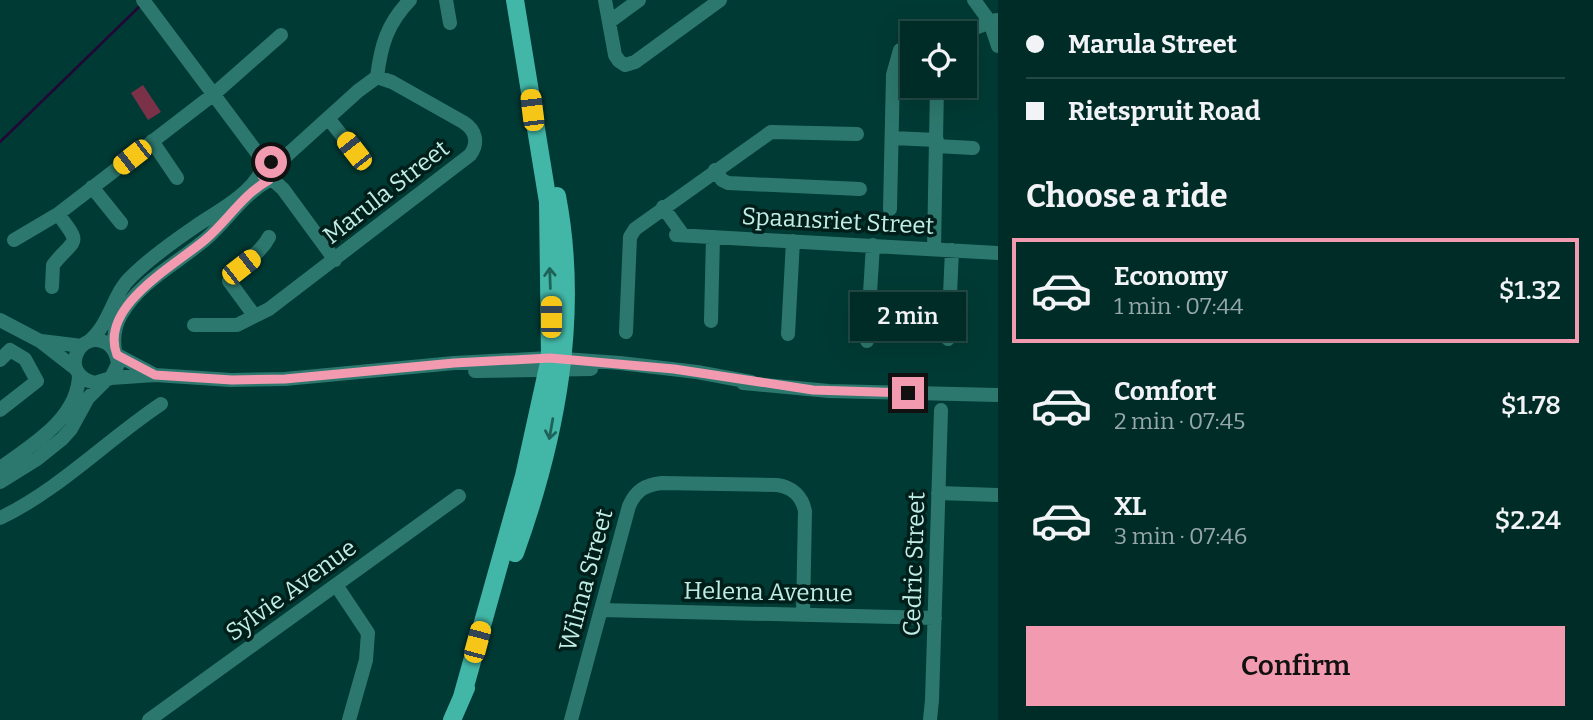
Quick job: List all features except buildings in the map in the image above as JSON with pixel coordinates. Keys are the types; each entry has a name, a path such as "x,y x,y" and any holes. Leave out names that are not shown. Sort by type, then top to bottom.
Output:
{"main road":[{"path":"453,720 504,553 556,364 548,202 514,0"}],"street":[{"path":"0,468 67,435 88,398 117,368 114,333 121,315 135,297 206,239 272,170 377,77 382,49 392,20 409,0"},
{"path":"446,0 450,23"},
{"path":"605,0 616,58 628,65 720,0"},
{"path":"609,22 639,0"},
{"path":"974,0 994,21 998,46"},
{"path":"147,5 272,170 335,260"},
{"path":"977,27 994,21"},
{"path":"15,240 58,214 214,94 281,35"},
{"path":"890,209 893,75 900,50"},
{"name":"Marula Street","path":"194,325 232,326 269,309 470,155 475,146 475,135 468,125 392,82 377,77"},
{"path":"934,249 937,98"},
{"path":"328,118 354,151"},
{"path":"626,332 631,232 715,170 774,131 857,134"},
{"path":"892,138 973,148"},
{"path":"152,141 177,178"},
{"path":"0,482 44,444 70,406 79,387 75,356 104,324 120,289 144,265 272,170"},
{"path":"715,170 722,180 728,183 860,189"},
{"path":"92,187 121,223"},
{"name":"Spaansriet Street","path":"663,207 680,235 998,253"},
{"path":"52,287 53,265 75,240 58,214"},
{"path":"254,315 229,281 233,274 262,249 269,237"},
{"path":"711,321 713,237"},
{"path":"788,334 793,241"},
{"path":"867,341 873,245"},
{"path":"948,339 952,250"},
{"path":"144,265 155,279"},
{"path":"0,320 40,341 90,382 155,375 232,380 285,379 454,363 556,364 697,372 751,382 821,390 998,396"},
{"path":"40,341 85,344 101,341 116,353 155,375"},
{"path":"0,360 10,350 25,359 37,381 0,410"},
{"path":"0,518 27,503 161,404"},
{"name":"Cedric Street","path":"930,720 941,410"},
{"name":"Wilma Street","path":"571,720 629,506 639,489 662,483 777,485 787,487 797,494 805,511 803,615"},
{"path":"938,493 998,495"},
{"name":"Sylvie Avenue","path":"149,720 459,496"},
{"path":"336,585 368,633 366,660 349,720"},
{"name":"Helena Avenue","path":"601,610 935,618"}],"shaded area":[{"path":"143,85 161,112 148,120 131,93"}],"waterway":[{"path":"0,142 141,5"}],"route":[{"path":"271,162 264,164 261,170 262,176 269,180 251,192 206,239 127,305 114,333 117,355 155,375 232,380 285,379 454,363 550,358 674,369 813,390 908,393"}]}
